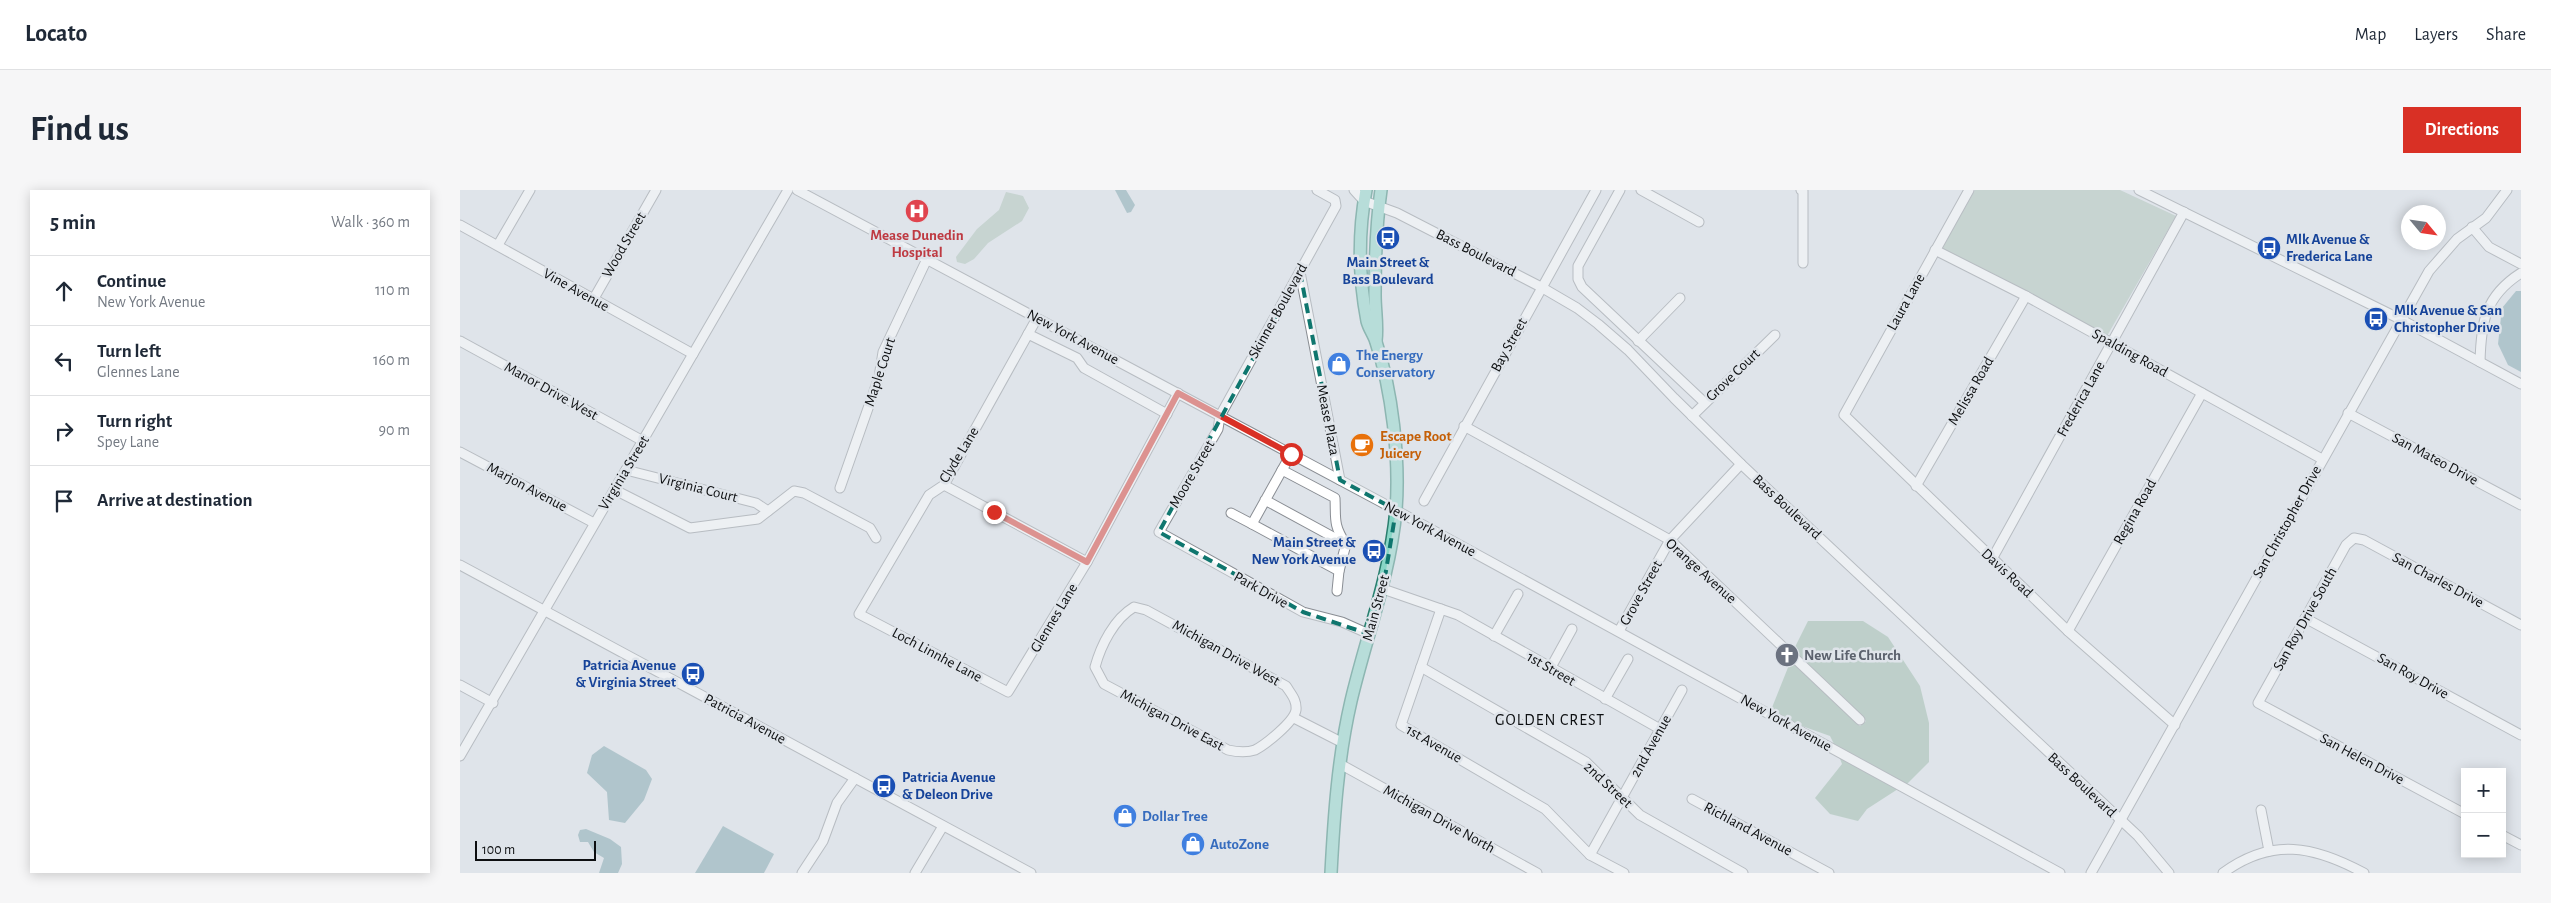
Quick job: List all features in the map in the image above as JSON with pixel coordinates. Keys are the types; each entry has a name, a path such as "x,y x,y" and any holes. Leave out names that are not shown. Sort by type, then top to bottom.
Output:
{"main road":[{"path":"1379,206 1382,190"},
{"name":"Main Street","path":"1331,873 1343,743 1351,702 1383,589 1396,510 1397,460 1391,412 1376,342 1368,324 1364,301 1360,235 1363,194"},
{"name":"Main Street","path":"1376,342 1378,323 1375,299 1375,246 1379,206"}],"street":[{"path":"498,246 530,190"},
{"name":"Wood Street","path":"593,300 656,190"},
{"name":"Virginia Street","path":"460,756 493,703 594,523 615,490 788,190"},
{"name":"New York Avenue","path":"798,190 1396,510 2060,873"},
{"name":"Skinner Boulevard","path":"1220,416 1336,206 1335,200 1317,190"},
{"path":"1354,190 1363,194"},
{"name":"Bay Street","path":"1424,501 1596,190"},
{"path":"1620,190 1578,266 1578,279 1582,287 1705,403"},
{"path":"1641,190 1699,222"},
{"path":"1802,190 1803,263"},
{"name":"Laura Lane","path":"1844,414 1969,190"},
{"path":"2139,190 2402,320 2521,384"},
{"name":"San Christopher Drive","path":"2091,873 2348,413 2441,255 2486,218 2507,190"},
{"name":"Bass Boulevard","path":"1363,194 1379,206 1404,216 1541,287 1577,308 1598,324 1628,350 1741,464 2138,836 2169,873"},
{"name":"Frederica Lane","path":"1992,559 2184,212"},
{"name":"Vine Avenue","path":"460,225 693,354"},
{"path":"2472,228 2489,247 2521,264"},
{"name":"Spalding Road","path":"1936,250 2026,296 2322,459"},
{"name":"Maple Court","path":"840,488 879,378 883,352 927,259"},
{"name":"Mease Plaza","path":"1300,272 1340,480"},
{"path":"2480,362 2484,315 2494,296 2509,281 2521,273"},
{"name":"Melissa Road","path":"1916,486 2026,296"},
{"path":"1638,341 1680,298"},
{"name":"Clyde Lane","path":"859,614 929,495 944,485 1037,318"},
{"path":"1028,334 1077,358 1084,368 1167,414"},
{"name":"Grove Court","path":"1692,416 1775,335"},
{"name":"Manor Drive West","path":"460,341 643,441"},
{"name":"Regina Road","path":"2068,631 2202,392"},
{"name":"Glennes Lane","path":"1014,684 1087,562 1178,393"},
{"name":"San Mateo Drive","path":"2348,413 2521,505"},
{"name":"Davis Road","path":"1844,414 1916,486 2068,631 2175,725"},
{"name":"Moore Street","path":"1159,532 1218,428 1220,416"},
{"name":"Orange Avenue","path":"1464,426 1670,540 1860,720"},
{"name":"Marjon Avenue","path":"460,452 594,523"},
{"path":"1252,524 1291,454"},
{"name":"Grove Street","path":"1619,631 1670,540 1741,464"},
{"name":"Virginia Court","path":"626,470 756,503 768,511"},
{"path":"1282,470 1334,498 1333,517 1336,528 1346,544 1339,571 1337,590"},
{"path":"944,485 1087,562"},
{"name":"Virginia Court","path":"615,490 690,528 758,519 794,491 804,493 870,528 876,538"},
{"path":"1265,500 1346,544"},
{"path":"1231,513 1339,571"},
{"name":"Park Drive","path":"1159,532 1303,612 1342,622 1369,634"},
{"name":"San Roy Drive South","path":"2258,703 2346,545 2354,538"},
{"name":"San Charles Drive","path":"2354,538 2364,540 2521,625"},
{"name":"Patricia Avenue","path":"460,565 943,826 1019,870 1031,873"},
{"path":"1383,589 1441,609"},
{"path":"1494,636 1518,594"},
{"name":"Michigan Drive West","path":"1104,684 1095,667 1098,656 1114,627 1126,612 1134,607 1146,610 1286,686 1294,698 1296,708 1294,718"},
{"name":"1st Street","path":"1441,609 1458,616 1660,730"},
{"name":"1st Avenue","path":"1441,609 1401,726 1545,809 1590,854"},
{"name":"Loch Linnhe Lane","path":"859,614 1008,692 1014,684"},
{"name":"San Roy Drive","path":"2305,618 2521,735"},
{"path":"1550,669 1572,629"},
{"path":"1605,699 1628,659"},
{"name":"2nd Street","path":"1421,667 1586,762 1640,815 1743,873"},
{"name":"Michigan Drive East","path":"1104,684 1228,750 1242,753 1255,750 1294,718"},
{"path":"460,685 493,703"},
{"name":"2nd Avenue","path":"1590,854 1682,690"},
{"name":"San Helen Drive","path":"2258,703 2463,813"},
{"path":"1294,718 1343,743"},
{"name":"Michigan Drive North","path":"1340,764 1537,873"},
{"path":"802,873 823,841 837,803 855,778"},
{"name":"Richland Avenue","path":"1692,799 1829,873"},
{"path":"2261,810 2269,851"},
{"path":"915,873 943,826"},
{"path":"2506,837 2521,845"},
{"path":"2223,873 2252,856 2269,851 2305,849 2325,854 2364,873"},
{"path":"1590,854 1624,873"}],"highlighted area":[{"path":"1300,272 1340,480 1396,510 1383,589 1369,634 1303,612 1159,532"}],"green space":[{"path":"1975,190 2120,190 2176,216 2107,336 1942,248"},
{"path":"1006,192 1023,196 1029,208 1022,221 988,243 974,259 965,264 957,262 956,257 977,229 999,210"},
{"path":"1808,621 1863,621 1888,637 1920,686 1929,723 1929,762 1907,784 1834,744 1830,736 1802,726 1771,710 1791,660 1860,726 1866,721 1793,651"},
{"path":"1839,756 1898,789 1867,809 1858,821 1830,814 1815,798 1842,764"}],"water":[{"path":"1115,190 1126,190 1135,205 1131,212 1127,213"},
{"path":"2516,291 2521,291 2521,372 2508,365 2498,344 2502,308"},
{"path":"604,746 646,770 652,779 644,800 625,823 609,820 607,792 587,773 592,755"},
{"path":"723,826 774,854 764,873 695,873"},
{"path":"586,829 610,839 621,847 622,864 618,873 599,873 604,858 594,852 588,842 580,842 578,835 580,830"}],"place":[{"name":"Mease Dunedin Hospital","path":"917,211"},
{"name":"Main Street & Bass Boulevard","path":"1388,238"},
{"name":"Mlk Avenue & Frederica Lane","path":"2269,248"},
{"name":"Mlk Avenue & San Christopher Drive","path":"2376,319"},
{"name":"The Energy Conservatory","path":"1339,364"},
{"name":"Escape Root Juicery","path":"1362,445"},
{"name":"Main Street & New York Avenue","path":"1374,551"},
{"name":"New Life Church","path":"1787,655"},
{"name":"Patricia Avenue & Virginia Street","path":"693,674"},
{"name":"Patricia Avenue & Deleon Drive","path":"884,786"},
{"name":"Dollar Tree","path":"1125,816"},
{"name":"AutoZone","path":"1193,844"}],"district":[{"name":"GOLDEN CREST","path":"1550,720"}],"route":[{"path":"994,512 1087,562 1178,393 1291,454"}]}
